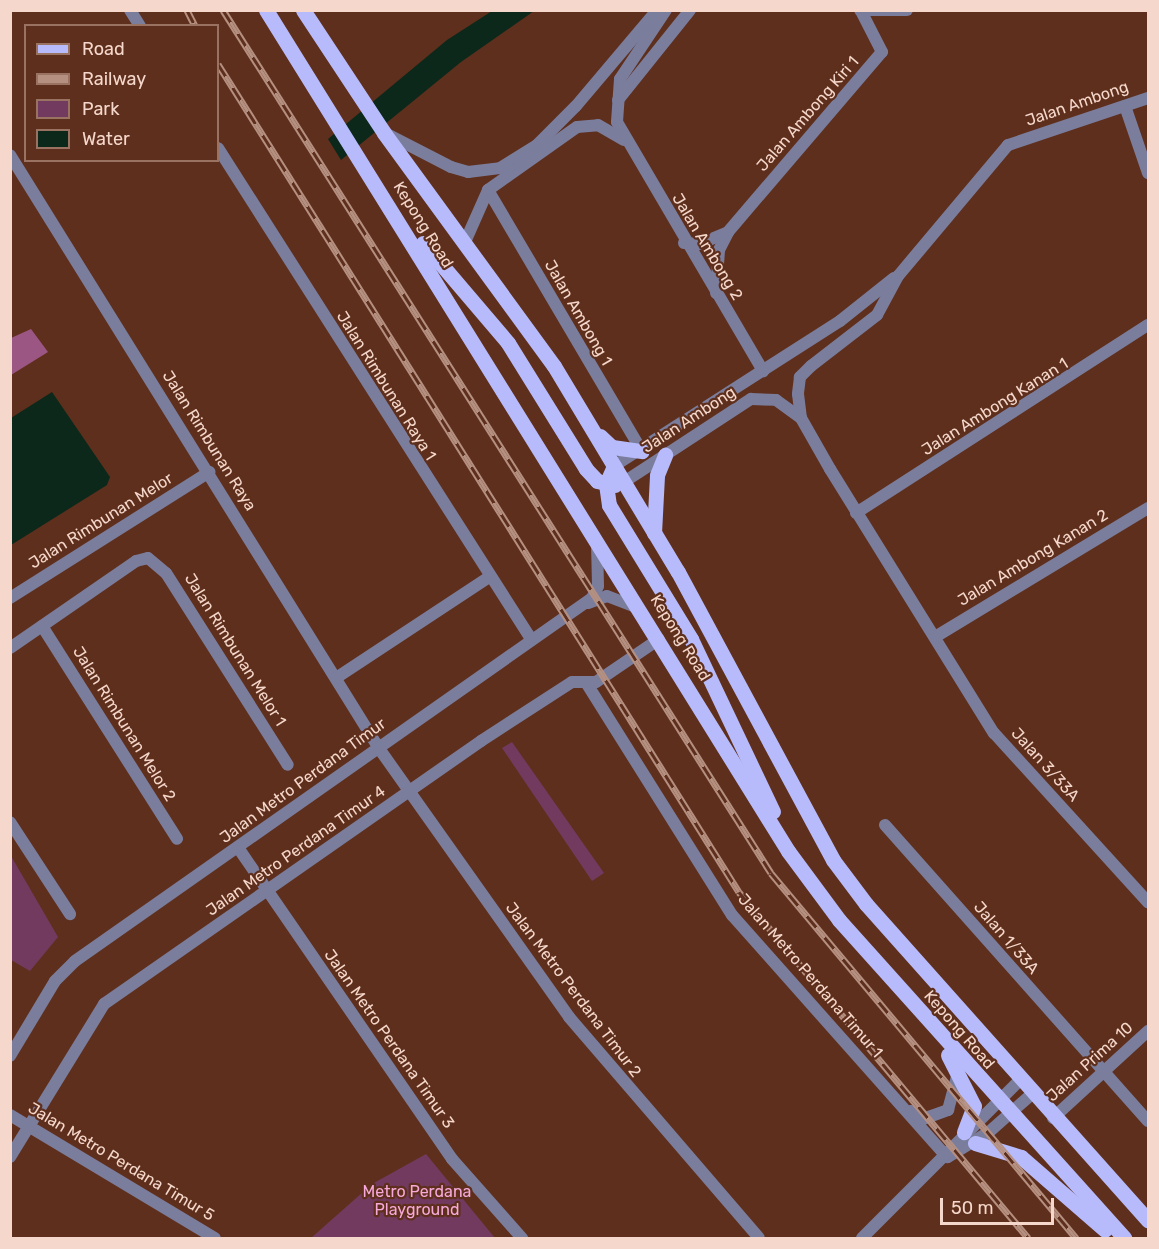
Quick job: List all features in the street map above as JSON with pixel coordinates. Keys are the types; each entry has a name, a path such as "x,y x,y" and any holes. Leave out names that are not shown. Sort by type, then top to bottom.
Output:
{"main road":[{"name":"Kepong Road","path":"266,10 596,535 788,851 839,920 997,1101 1124,1239"},
{"name":"Kepong Road","path":"303,10 384,133 554,366 654,533 833,860 1053,1118 1149,1221"},
{"path":"381,191 508,343 586,469 606,484 624,482"},
{"path":"588,423 612,447 642,451"},
{"path":"654,533 657,475 665,455"},
{"path":"614,466 606,484 609,505 713,679 788,851"},
{"path":"930,1024 974,1106 969,1137 1021,1157 1113,1239"}],"street":[{"path":"130,10 139,24"},
{"path":"384,133 460,170 500,168 537,145 576,106 657,10"},
{"path":"624,140 618,100 620,79 666,10"},
{"path":"618,100 690,10"},
{"name":"Jalan Ambong Kiri 1","path":"716,294 719,250 728,232 882,52 861,11 907,10"},
{"name":"Jalan Ambong","path":"801,418 800,377 877,315 898,276 1008,145 1149,98"},
{"path":"1125,106 1149,173"},
{"path":"465,242 488,190 577,127 598,125 624,140"},
{"name":"Jalan Ambong 2","path":"624,140 763,371"},
{"name":"Jalan Rimbunan Raya 1","path":"219,150 489,577 531,639"},
{"name":"Jalan Rimbunan Raya","path":"10,155 378,747"},
{"name":"Jalan Ambong 1","path":"488,190 642,451"},
{"name":"Jalan Ambong Kiri 1","path":"684,243 699,244 728,232"},
{"name":"Jalan Ambong","path":"614,466 642,451 763,371 898,276"},
{"name":"Jalan Ambong Kanan 1","path":"856,513 1149,325"},
{"name":"Jalan Ambong","path":"624,482 751,399 776,400 801,418"},
{"path":"801,418 856,513 935,637"},
{"name":"Jalan Rimbunan Melor","path":"10,598 209,472"},
{"name":"Jalan Ambong Kanan 2","path":"935,637 1149,508"},
{"name":"Jalan Metro Perdana Timur","path":"10,1056 55,981 75,961 239,849 378,747 579,607 598,586 596,535"},
{"name":"Jalan Rimbunan Melor 1","path":"42,626 136,561 148,558 166,573 288,765"},
{"path":"336,678 489,577"},
{"path":"579,607 615,597 646,618"},
{"path":"10,648 42,626"},
{"name":"Jalan Rimbunan Melor 2","path":"42,626 177,839"},
{"name":"Jalan 3/33A","path":"935,637 994,733 1149,902"},
{"name":"Jalan Metro Perdana Timur 4","path":"10,1157 104,1004 572,681 587,684 660,639"},
{"name":"Jalan Metro Perdana Timur 1","path":"587,684 732,915 947,1157"},
{"name":"Jalan Metro Perdana Timur 2","path":"378,747 569,1017 759,1239"},
{"path":"10,822 70,914"},
{"name":"Jalan 1/33A","path":"885,825 1149,1121"},
{"name":"Jalan Metro Perdana Timur 3","path":"239,849 270,891 452,1160 522,1239"},
{"name":"Jalan Prima 10","path":"1053,1118 1149,1030"},
{"path":"903,1105 923,1119 938,1118 955,1101 957,1071"},
{"path":"862,1239 969,1137 997,1101 1020,1080"},
{"path":"969,1137 1010,1115 1032,1094"},
{"name":"Jalan Metro Perdana Timur 5","path":"10,1115 215,1239"}],"green space":[{"path":"512,742 604,873 592,881 502,748"},
{"path":"11,856 58,937 30,971 11,960"},
{"name":"Metro Perdana Playground","path":"426,1154 495,1238 311,1238 372,1184"}],"shaded area":[{"path":"31,329 48,352 11,375 11,338"}],"water":[{"path":"492,11 534,11 461,62 341,160 328,139 447,40"},
{"path":"52,392 110,477 107,485 11,545 11,418"}],"railway":[{"path":"187,10 194,24"},
{"path":"223,10 771,873 1076,1238"},
{"path":"219,66 739,892 1028,1238"}]}
